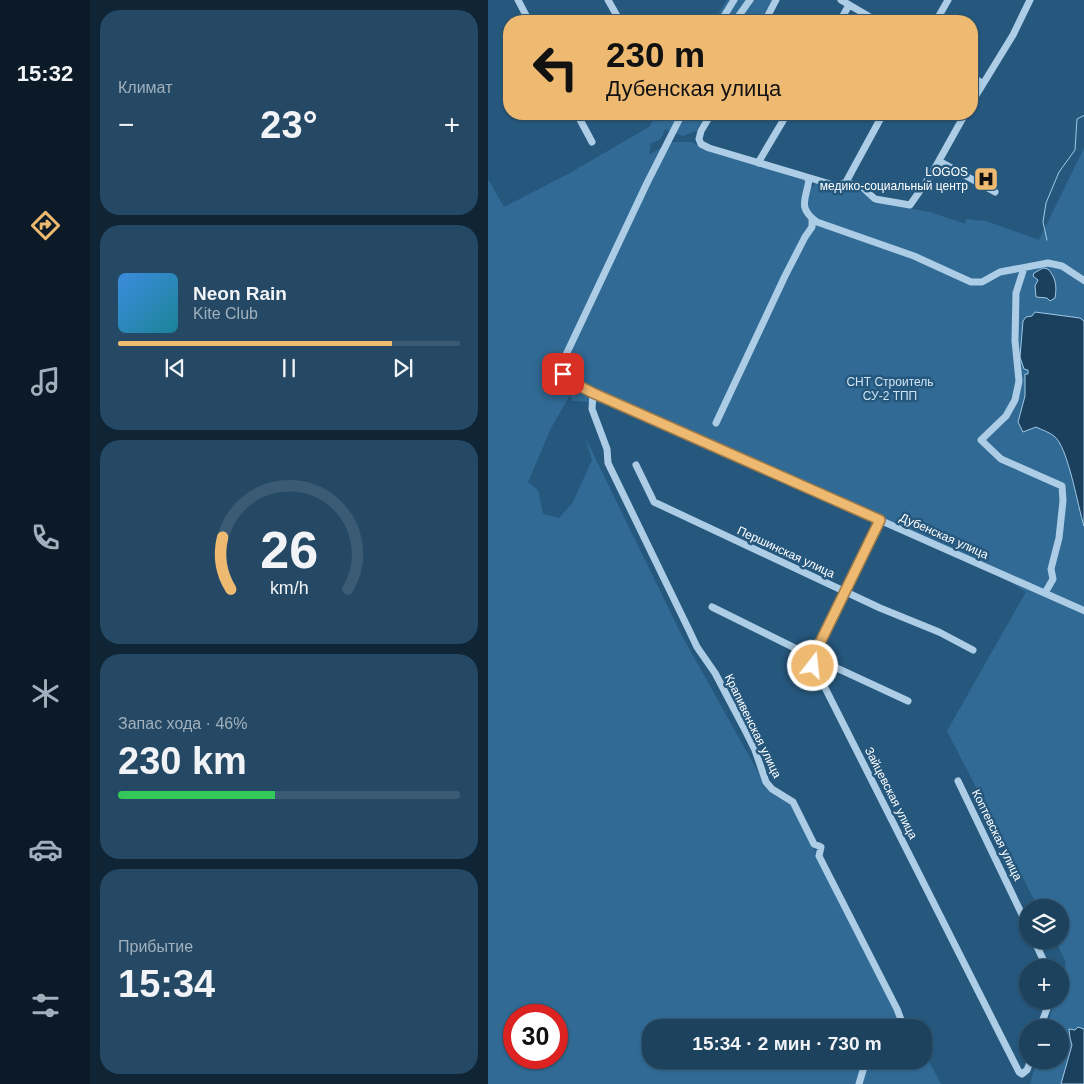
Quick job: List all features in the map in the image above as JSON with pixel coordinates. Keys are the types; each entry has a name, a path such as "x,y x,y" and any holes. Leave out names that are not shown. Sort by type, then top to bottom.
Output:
{"street":[{"path":"518,0 526,15"},
{"path":"608,0 617,15"},
{"path":"725,15 734,0"},
{"path":"739,15 750,0"},
{"path":"768,15 776,0"},
{"path":"841,0 867,15"},
{"path":"939,15 948,0"},
{"path":"978,91 1013,35 1030,0"},
{"path":"844,15 850,5"},
{"path":"978,81 982,83"},
{"path":"580,120 592,142"},
{"name":"Дубенская улица","path":"679,120 646,183 564,359 561,369 563,374 572,382 593,393 1084,611"},
{"path":"707,120 700,131 698,139 701,144 837,186 846,182 880,120"},
{"path":"758,163 783,120"},
{"path":"846,182 862,187 875,199 910,205 923,189 962,120"},
{"path":"939,161 995,192"},
{"path":"805,176 809,180 804,198 804,208 817,222 914,256 972,282 982,282 998,273 1048,263 1069,270 1084,281"},
{"path":"716,423 805,237 812,227 812,218"},
{"path":"1024,268 1016,293 1015,341 1019,378 1015,400 1006,416 981,440 1001,459 1062,486 1059,538 1051,569 1053,579 1045,593"},
{"name":"Крапивенская улица","path":"593,393 592,409 607,449 608,463 697,647 715,673 739,718 766,782 772,789 793,802 814,844 821,847 819,855 897,1009 899,1019"},
{"name":"Першинская улица","path":"636,465 654,502 845,592 939,632 973,650"},
{"path":"813,657 880,520"},
{"path":"712,607 813,657 908,700"},
{"name":"Зайцевская улица","path":"813,657 812,662 815,670 894,822 1011,1060 1018,1072 1022,1074 1027,1069"},
{"name":"Коптевская улица","path":"958,781 1019,908"},
{"path":"859,1084 863,1069"}],"green space":[{"path":"727,0 772,0 764,15 718,15"},
{"name":"СНТ Строитель СУ-2 ТПП","path":"653,120 702,120 696,131 683,136 665,129 661,139 651,143 649,155 670,142 692,142 705,149 804,177 807,185 813,187 816,181 840,185 856,189 874,204 880,200 930,212 966,224 965,219 986,221 1039,240 1084,148 1085,1029 1071,1029 1070,1038 1072,1045 1069,1056 1069,1019 1049,1019 1052,1009 1069,1009 1069,959 1064,959 1060,949 1069,949 1069,899 1034,899 947,731 1026,592 991,570 731,455 607,403 572,401 570,395 551,428 528,482 538,490 543,514 559,518 573,502 592,460 585,437 682,636 767,788 791,802 897,1019 642,1019 642,1069 932,1069 932,1067 941,1084 488,1084 488,179 504,207 568,174 649,127"},
{"path":"1034,1069 1065,1069 1061,1084 1030,1084"}],"shaded area":[{"path":"1043,268 1048,269 1055,282 1055,298 1050,301 1047,298 1036,297 1035,286 1038,280 1033,276 1034,273"},
{"path":"1035,312 1080,318 1084,321 1084,526 1068,464 1059,442 1054,436 1036,427 1023,432 1018,422 1025,396 1025,374 1028,374 1028,370 1024,369 1020,357 1023,321"},
{"path":"1078,1027 1084,1029 1084,1084 1061,1084 1065,1069 1069,1069 1069,1056 1072,1045 1069,1029 1075,1030"}],"waterway":[{"path":"1047,240 1043,222 1046,203 1059,172 1075,150 1077,119 1085,115"}],"place":[{"name":"LOGOS медико-социальный центр","path":"986,179"}],"route":[{"path":"563,374 566,379 593,393 880,520 813,657 813,666"}]}
